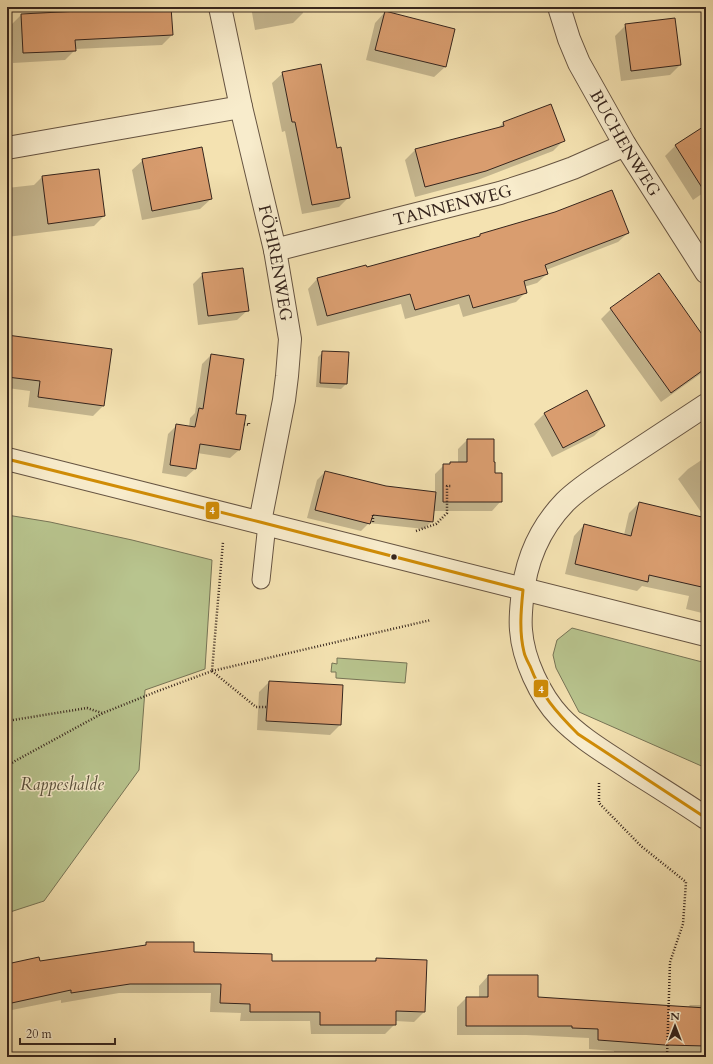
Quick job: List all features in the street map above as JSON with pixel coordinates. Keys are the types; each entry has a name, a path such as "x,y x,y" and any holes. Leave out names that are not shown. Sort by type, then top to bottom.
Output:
{"street":[{"name":"FÖHRENWEG","path":"220,7 241,106 275,250 290,339 284,400 264,523"},
{"name":"BUCHENWEG","path":"559,7 569,39 579,63 625,145 706,272"},
{"path":"7,148 241,106"},
{"name":"TANNENWEG","path":"275,250 500,193 573,168 625,145"},
{"path":"706,405 586,484 566,501 541,534 532,553 526,571 521,611 521,631 524,652 544,697 560,716 578,734 706,818"},
{"path":"7,458 706,636"}],"lane":[{"path":"261,580 264,523"}],"path":[{"path":"416,531 436,524 447,513 447,486 451,486"},
{"path":"212,671 226,513"},
{"path":"7,766 103,713 212,671 431,620"},
{"path":"212,671 256,707 267,707"},
{"path":"7,721 87,708 103,713"},
{"path":"599,796 599,803 641,846 686,882 683,924 670,962 667,1057"}],"green space":[{"name":"Rappeshalde","path":"7,515 50,522 132,540 212,560 205,669 145,690 139,770 44,901 7,913"},
{"path":"572,628 706,663 706,768 579,712 556,668 553,655 557,640"},
{"path":"337,658 407,663 405,683 336,678 336,672 331,672 332,663 337,664"}],"building":[{"path":"119,7 171,7 173,35 75,40 76,51 23,53 21,14 119,9"},
{"path":"385,11 455,29 446,67 375,50"},
{"path":"675,18 681,65 631,71 625,24"},
{"path":"321,64 337,148 341,147 350,198 312,205 295,122 292,122 282,72"},
{"path":"551,104 565,141 486,171 425,187 415,149 504,126 503,122"},
{"path":"706,125 706,194 675,145"},
{"path":"202,147 212,199 152,211 142,159"},
{"path":"99,169 105,216 48,224 42,176"},
{"path":"612,190 629,233 545,265 548,274 524,281 527,293 473,308 469,295 415,310 410,294 327,316 317,278 366,265 367,267 480,236 480,234 555,212"},
{"path":"243,268 249,311 208,316 202,273"},
{"path":"659,273 706,340 706,368 671,393 610,308"},
{"path":"7,335 112,349 104,406 38,397 40,381 7,377"},
{"path":"322,351 349,352 347,384 320,383"},
{"path":"211,354 244,359 236,414 246,415 240,450 200,444 196,469 170,465 176,424 195,427 199,408 203,409"},
{"path":"587,390 605,426 563,448 544,413"},
{"path":"467,439 494,439 495,473 502,473 502,502 443,502 443,464 450,464 450,462 467,462"},
{"path":"325,471 386,486 436,492 433,522 373,515 370,524 315,510"},
{"path":"639,502 706,518 706,588 649,575 648,582 575,564 584,524 631,536"},
{"path":"269,681 343,685 341,725 266,721"},
{"path":"146,942 194,942 194,952 272,954 272,961 376,961 376,958 427,960 425,1012 396,1011 396,1025 320,1025 320,1012 250,1012 250,1004 220,1003 221,984 130,984 71,993 71,990 7,1004 7,964 39,957 40,961 146,945"},
{"path":"488,975 538,975 538,997 706,1008 706,1046 665,1045 598,1040 598,1029 572,1028 572,1026 466,1026 466,997 488,997"}],"transit line":[{"name":"4","path":"7,459 523,590 521,629 524,654 539,686 550,703 578,734 706,818"}]}
